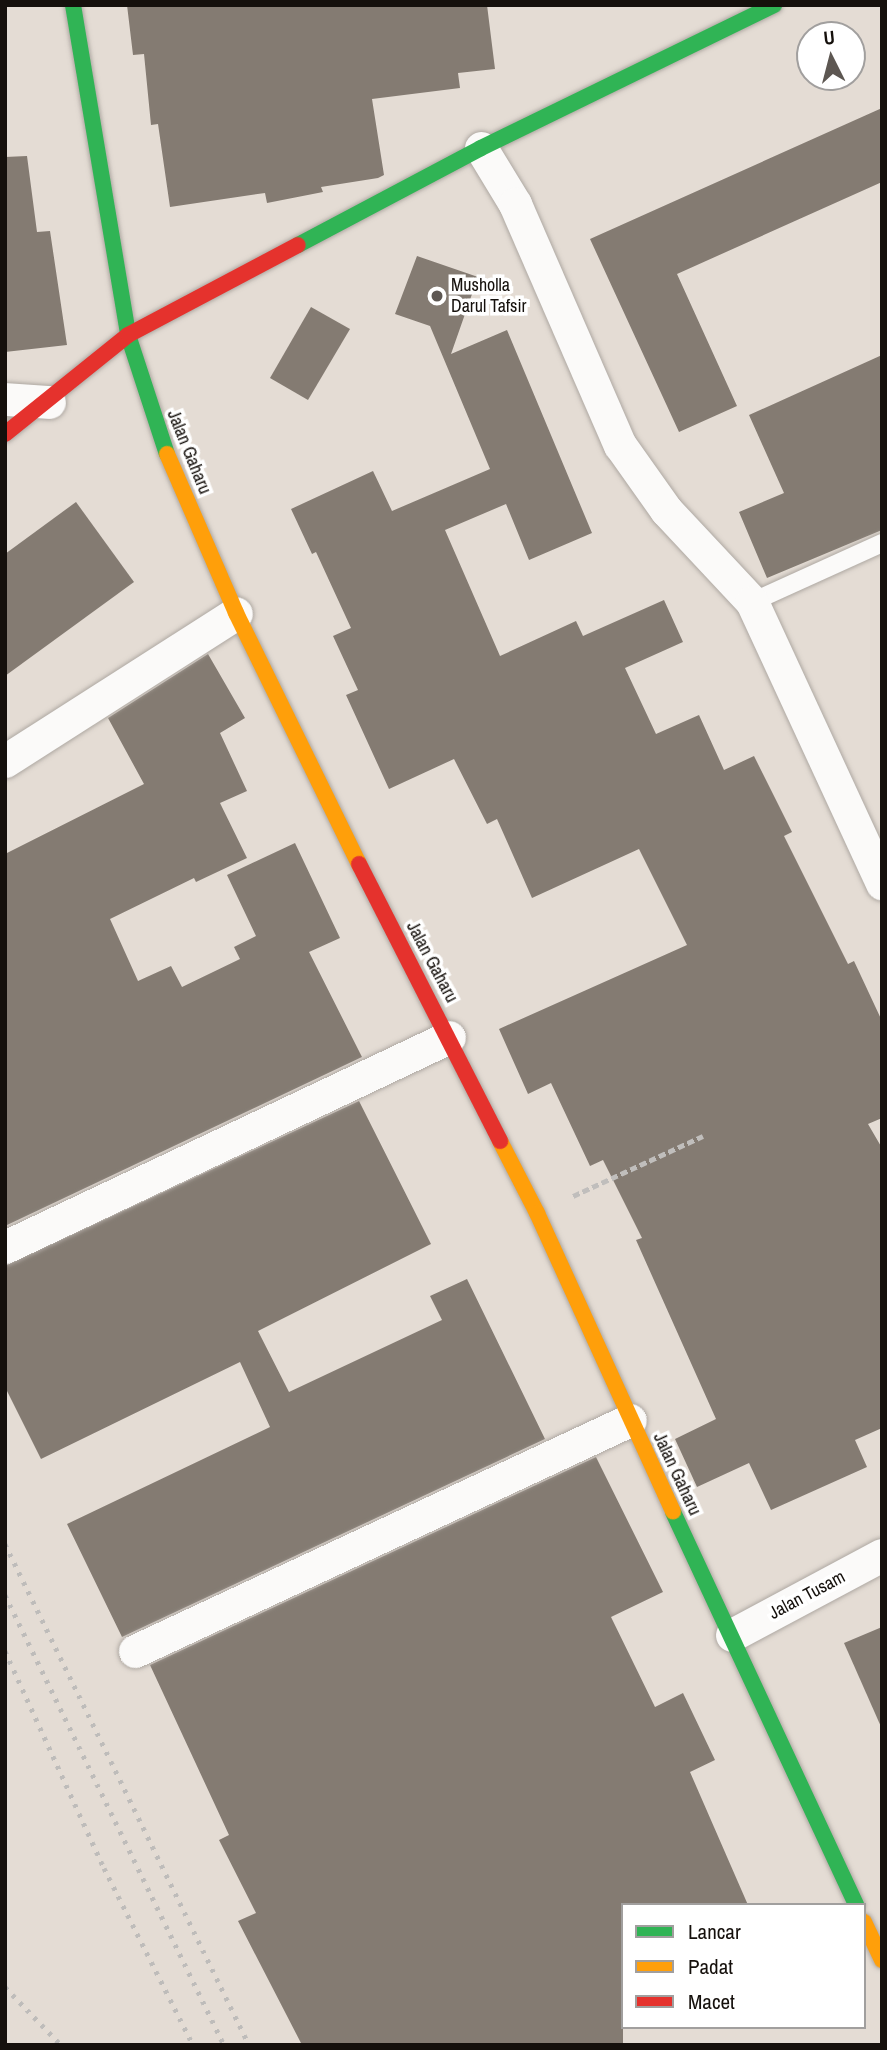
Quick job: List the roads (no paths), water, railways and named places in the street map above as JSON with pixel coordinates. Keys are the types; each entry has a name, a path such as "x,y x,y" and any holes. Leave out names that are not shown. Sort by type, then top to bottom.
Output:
{"main road":[{"name":"Jalan Gaharu","path":"72,5 128,335 160,440 236,613 334,816 537,1213 630,1420 855,1903"},
{"path":"5,434 49,402 128,335 481,148 774,5"},
{"path":"866,1926 882,1960"}],"street":[{"path":"481,148 514,204 621,444 666,510 752,602 882,883"},
{"path":"5,399 49,402"},
{"path":"5,761 236,613"},
{"path":"5,1247 449,1037"},
{"path":"135,1651 630,1420"},
{"name":"Jalan Tusam","path":"732,1635 882,1555"}],"lane":[{"path":"752,602 882,543"}],"railway":[{"path":"5,1544 249,2045"},
{"path":"5,1595 224,2045"},
{"path":"5,1651 104,1868 193,2045"},
{"path":"5,1987 61,2045"}],"place":[{"name":"Musholla Darul Tafsir","path":"437,296"}]}
